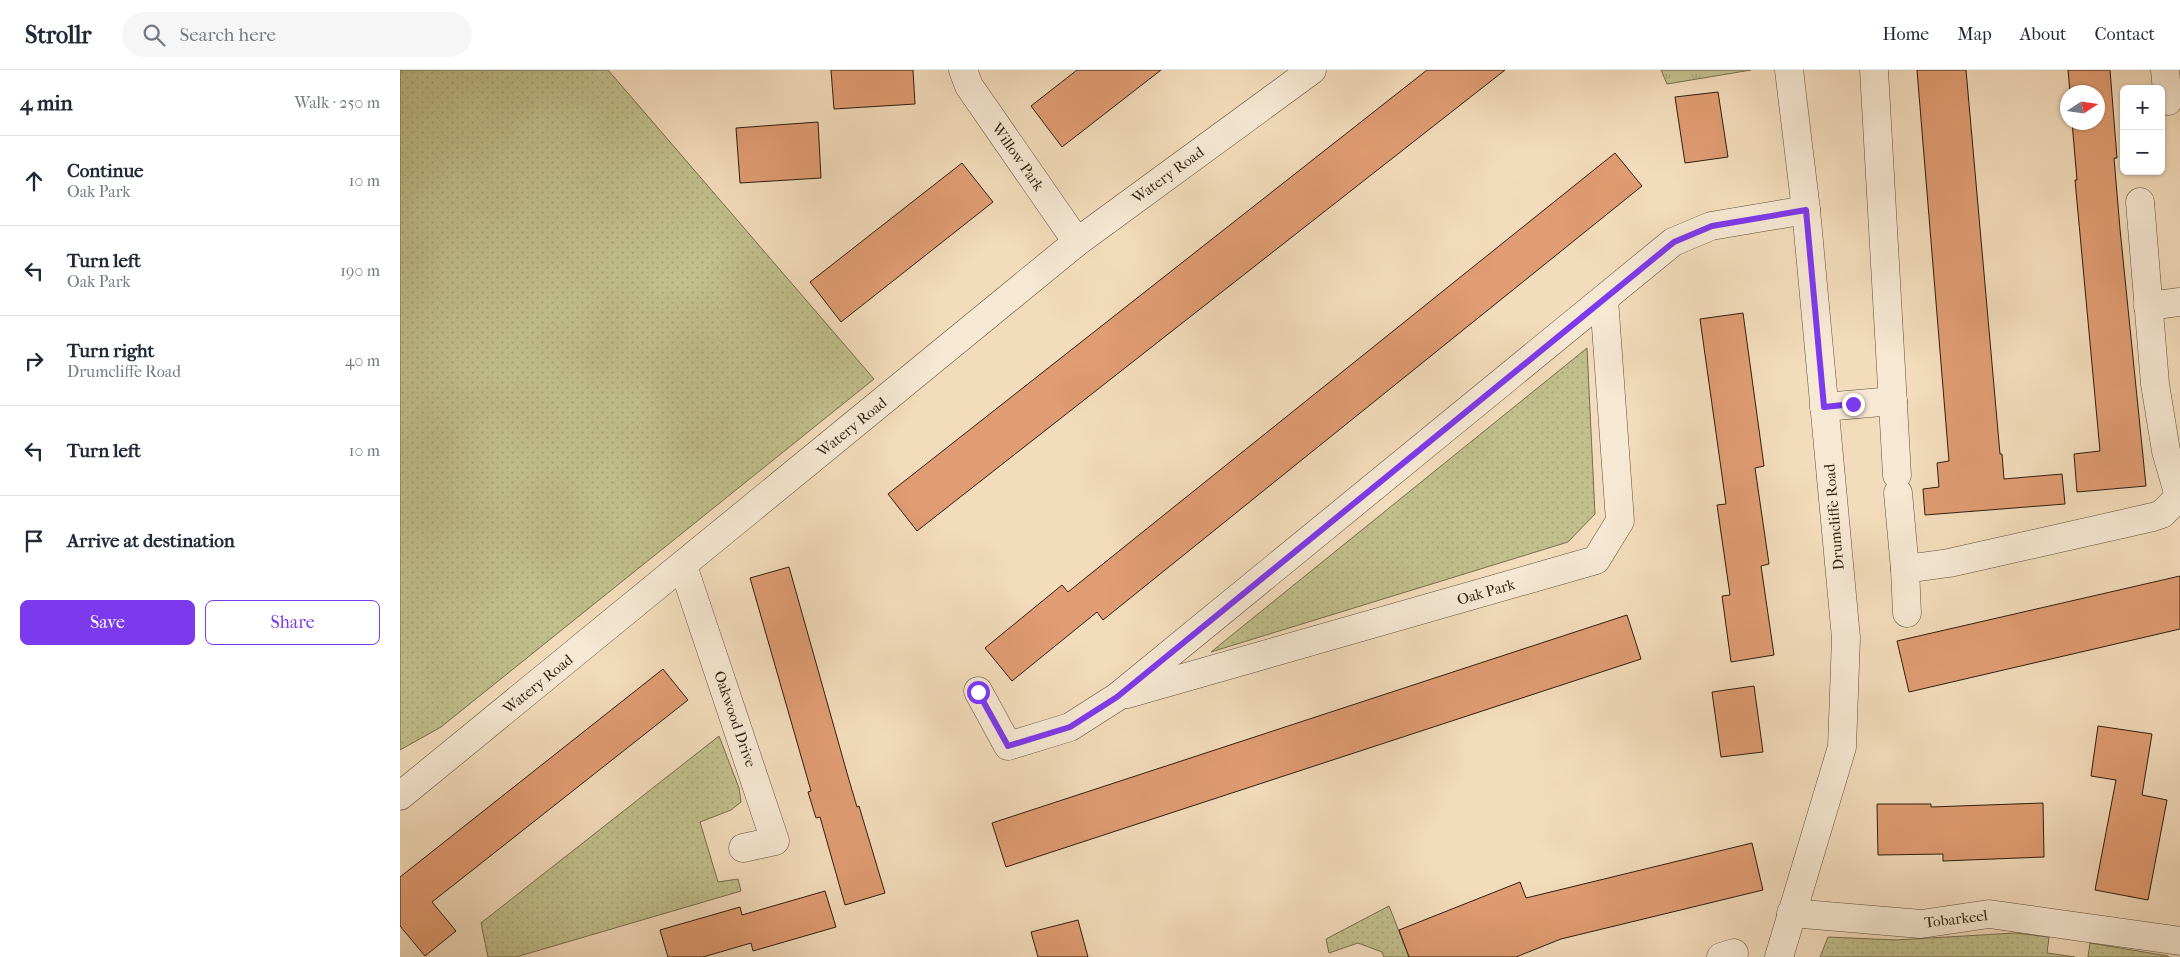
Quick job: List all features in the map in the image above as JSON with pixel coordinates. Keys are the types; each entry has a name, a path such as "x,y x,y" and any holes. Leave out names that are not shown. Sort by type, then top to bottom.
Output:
{"street":[{"name":"Willow Park","path":"963,70 969,86 1077,242"},
{"name":"Watery Road","path":"400,796 1077,242 1312,70"},
{"name":"Drumcliffe Road","path":"1780,957 1791,913 1842,747 1846,638 1806,210 1789,70"},
{"path":"1874,70 1907,612"},
{"path":"2165,70 2168,101"},
{"path":"1905,569 1949,563 2152,517 2162,514 2179,496 2166,451 2159,413 2140,202"},
{"name":"Oak Park","path":"978,692 1008,746 1070,727 1117,697 1674,242 1712,226 1806,210"},
{"name":"Oak Park","path":"1117,697 1596,560 1620,521 1604,300"},
{"path":"2148,306 2180,302"},
{"path":"1824,407 1893,401"},
{"name":"Oakwood Drive","path":"683,566 776,841 743,848"},
{"name":"Tobarkeel","path":"1791,913 1921,924 1989,914 2180,941"}],"green space":[{"path":"400,70 608,70 874,379 441,727 400,750"},
{"path":"1661,70 1751,70 1667,84"},
{"path":"1587,348 1595,514 1568,542 1211,652"},
{"path":"719,736 739,788 741,802 731,810 700,822 718,882 738,879 741,891 516,957 488,957 481,923"},
{"path":"1389,906 1409,957 1384,957 1382,952 1358,943 1329,953 1326,939"},
{"path":"2015,933 2049,937 2047,953 2075,957 1820,957 1828,937 1896,940"},
{"path":"2090,943 2168,956 2169,957 2088,957"}],"building":[{"path":"831,70 913,70 915,104 834,109"},
{"path":"1077,70 1161,70 1062,147 1031,106"},
{"path":"1427,70 1505,70 917,531 888,494"},
{"path":"1917,70 1966,70 2000,454 2002,454 2004,479 2062,474 2065,504 1925,515 1923,489 1939,487 1937,463 1949,461"},
{"path":"2068,70 2110,70 2117,158 2114,158 2120,229 2146,486 2077,492 2074,454 2100,451 2075,180 2077,180 2073,130 2105,130 2105,85 2069,85"},
{"path":"1718,92 1728,157 1685,163 1675,97"},
{"path":"818,122 821,178 740,183 736,128"},
{"path":"1615,153 1642,186 1103,620 1097,612 1012,681 985,648 1062,585 1068,592"},
{"path":"962,163 993,202 841,322 810,282"},
{"path":"1743,313 1764,466 1755,468 1769,564 1761,566 1774,655 1731,662 1722,596 1730,595 1717,505 1726,504 1700,319"},
{"path":"789,567 849,780 857,807 859,806 885,893 845,905 820,817 816,818 808,792 811,791 750,578"},
{"path":"2180,576 2180,629 1909,692 1897,641"},
{"path":"1627,615 1641,659 1006,867 992,823"},
{"path":"663,669 688,700 432,902 456,931 425,956 400,926 400,877"},
{"path":"1754,686 1763,752 1721,757 1712,692"},
{"path":"2098,726 2152,734 2142,795 2167,800 2148,900 2095,890 2116,780 2091,776"},
{"path":"2043,803 2044,857 1943,861 1943,854 1878,855 1877,804 1931,804 1931,807"},
{"path":"1752,843 1763,890 1561,939 1516,957 1409,957 1399,930 1520,882 1526,898"},
{"path":"825,891 836,927 753,951 751,943 703,957 668,957 660,930 740,907 742,915"},
{"path":"1078,920 1088,957 1038,957 1031,932"}],"route":[{"path":"978,692 1008,746 1070,727 1117,697 1674,242 1712,226 1806,210 1824,407 1853,404"}]}
